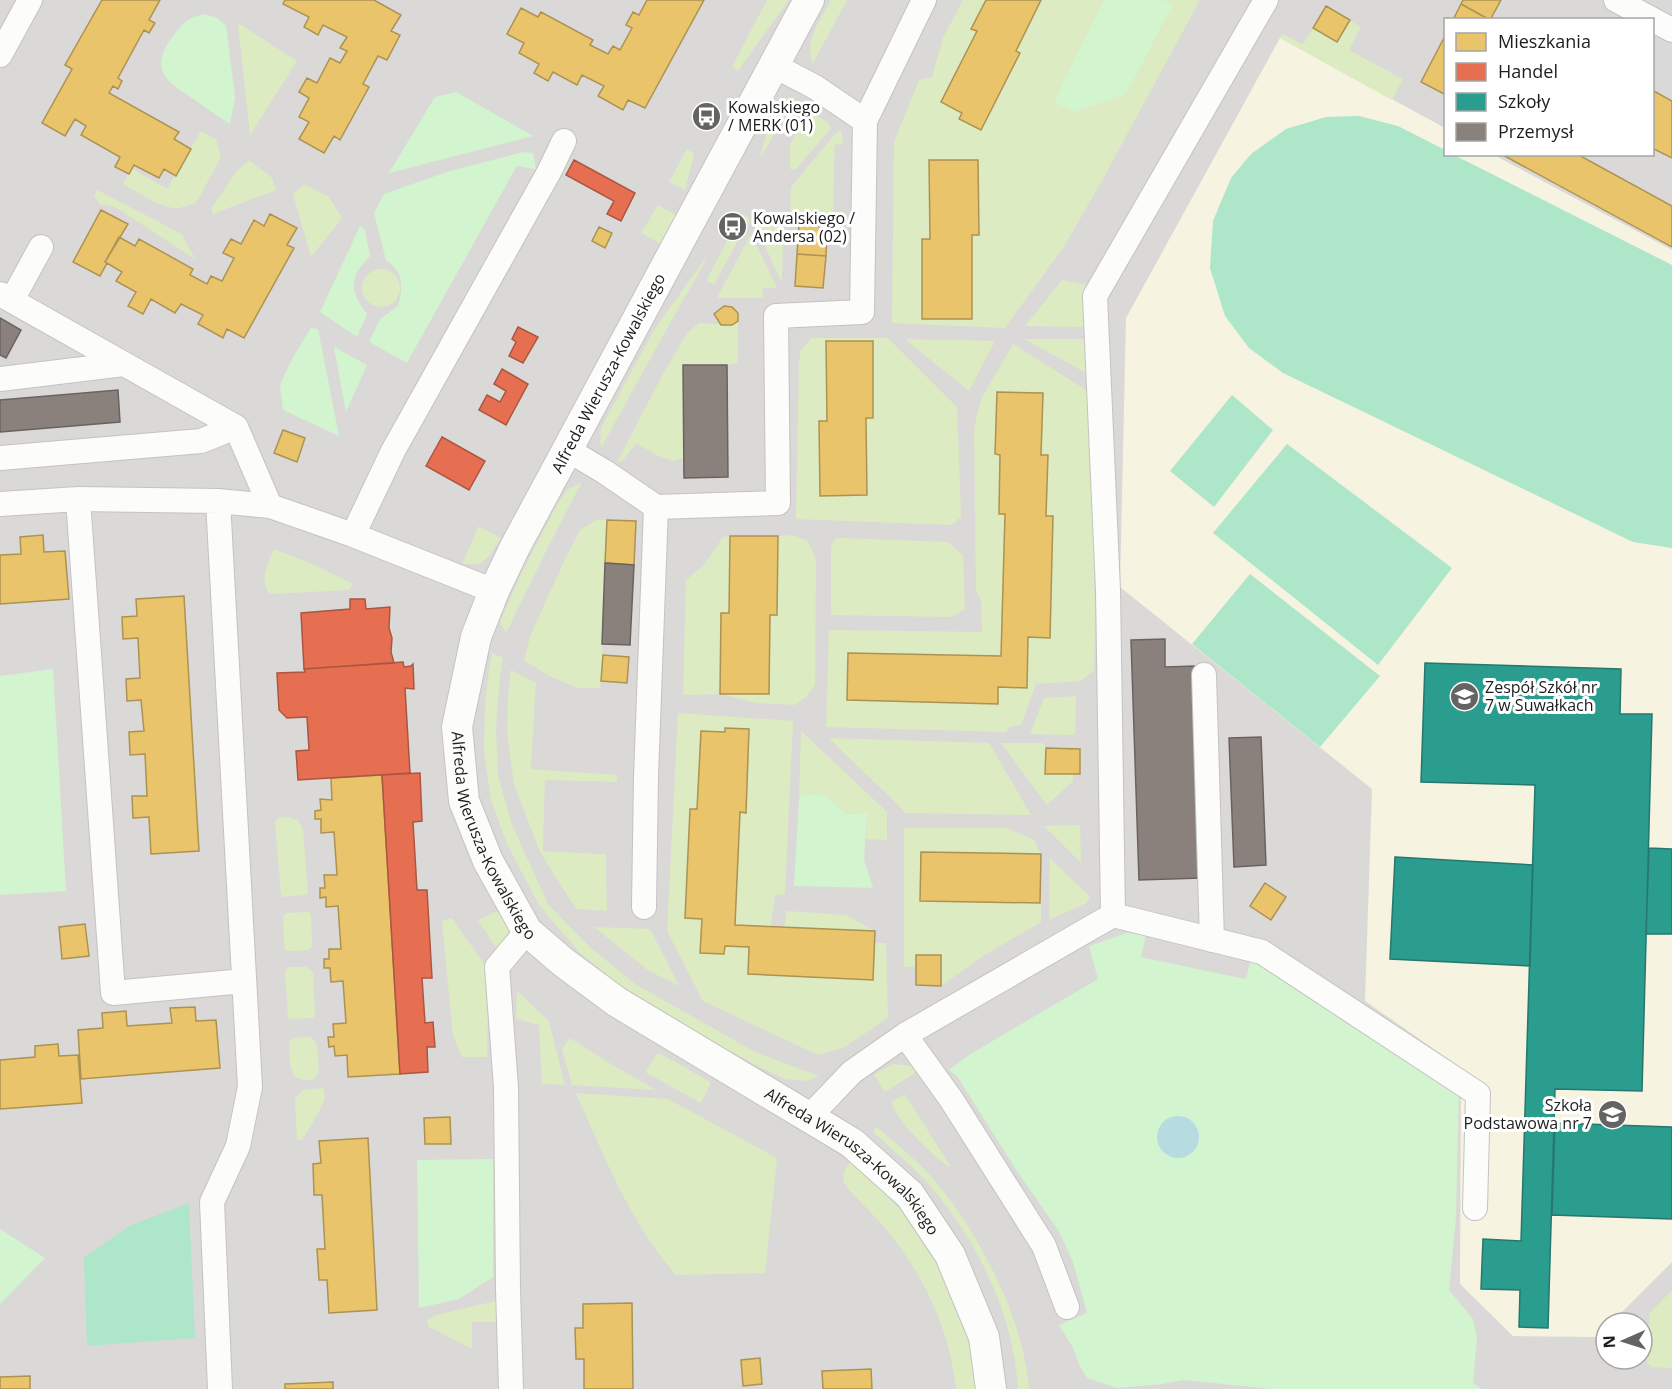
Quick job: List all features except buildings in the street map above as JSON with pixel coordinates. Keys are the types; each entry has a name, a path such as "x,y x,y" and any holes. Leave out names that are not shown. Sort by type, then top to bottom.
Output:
{"street":[{"path":"0,55 30,0"},
{"name":"Alfreda Wierusza-Kowalskiego","path":"809,0 515,546 494,591 476,637 457,727 464,801 488,861 527,931 563,962 617,1002 852,1143 910,1195 950,1254 984,1337 991,1389"},
{"path":"568,450 656,507 778,503 776,316 862,312 865,121 924,0"},
{"path":"1113,915 1108,590 1095,296 1266,0"},
{"path":"1616,0 1650,18"},
{"path":"1654,20 1672,30"},
{"path":"773,65 815,87 865,121"},
{"path":"353,535 393,451 549,172 564,141"},
{"path":"42,247 6,297 236,427 270,507"},
{"path":"0,379 124,364"},
{"path":"0,458 201,441 236,427"},
{"path":"0,504 78,499 218,501 270,507 353,535 494,591"},
{"path":"78,499 113,993 244,981"},
{"path":"218,501 250,1087 238,1146 212,1202 220,1389"},
{"path":"644,907 646,776 656,507"},
{"path":"1204,675 1212,940"},
{"path":"810,1116 852,1072 905,1035 1113,915 1262,952 1478,1094 1475,1208"},
{"path":"511,1389 506,1087 496,967 527,931"},
{"path":"905,1035 951,1100 1044,1246 1067,1307"}],"shaded area":[{"path":"0,0 1672,0 1672,1389 0,1389"},
{"path":"0,0 74,0 22,91 0,78"},
{"path":"890,0 914,0 878,75 858,65"},
{"path":"1212,0 1269,27 1126,294 1068,270 1075,247"},
{"path":"1283,0 1447,1 1403,79 1349,50 1361,27 1327,7 1303,44 1269,27"},
{"path":"1556,0 1592,0 1626,18 1580,18 1554,5"},
{"path":"1654,34 1672,44 1672,71 1654,62"},
{"name":"Zespół Szkół nr 7 w Suwałkach","path":"1280,38 1444,127 1444,156 1496,156 1672,250 1672,1262 1623,1311 1594,1311 1594,1337 1513,1336 1460,1284 1461,1068 1365,1001 1372,789 1120,587 1126,318"},
{"path":"835,145 856,146 852,282 831,281"},
{"path":"23,156 94,196 63,258 0,225 0,200"},
{"path":"517,166 549,172 585,202 452,440 438,432 420,466 365,434"},
{"path":"638,234 660,246 501,538 479,526"},
{"path":"0,247 31,263 0,294"},
{"path":"738,298 763,298 761,481 739,481"},
{"path":"78,642 96,905 73,907 54,644"},
{"path":"434,649 455,654 448,700 447,743 427,743 425,702"},
{"path":"535,699 649,700 646,776 531,769"},
{"path":"242,743 263,744 286,1112 269,1188 247,1184 266,1106"},
{"path":"448,752 478,870 458,878 440,830 427,754"},
{"path":"545,780 617,782 617,854 630,857 631,912 607,911 606,854 543,851"},
{"path":"219,871 221,896 132,904 129,878"},
{"path":"481,877 498,910 478,920 461,887"},
{"path":"214,927 216,951 131,956 129,932"},
{"path":"1146,935 1251,957 1246,979 1141,957"},
{"path":"1086,946 1093,966 1021,1001 1011,985 1047,963"},
{"path":"55,952 57,978 0,982 0,956"},
{"path":"562,989 597,1016 656,1052 644,1071 597,1043 547,1006"},
{"path":"994,996 1005,1015 962,1042 950,1025"},
{"path":"516,1020 538,1025 541,1110 518,1111"},
{"path":"925,1081 1044,1269 1055,1307 1036,1313 1028,1279 956,1165 951,1167 905,1094"},
{"path":"712,1084 814,1138 803,1158 702,1104"},
{"path":"223,1199 245,1199 258,1360 232,1362"},
{"path":"1520,1368 1651,1372 1651,1389 1520,1389"},
{"path":"195,1374 196,1389 107,1389 106,1377"}],"green space":[{"path":"767,0 789,0 738,71 732,67"},
{"path":"831,0 847,0 813,63 810,47 814,31"},
{"path":"963,0 1200,0 1063,248 1005,328 892,323 894,142 919,80 932,77 943,38"},
{"path":"1104,0 1163,0 1173,4 1126,94 1074,112 1054,102"},
{"path":"203,14 215,17 226,25 235,97 230,124 177,88 170,82 162,68 161,60 164,50 181,26 188,20"},
{"path":"1350,20 1361,27 1350,50 1403,79 1392,100 1280,38 1282,34 1303,44 1313,28 1337,42"},
{"path":"238,23 297,61 250,135"},
{"path":"456,92 533,136 389,173 435,97"},
{"path":"795,97 761,157 760,157 774,106"},
{"path":"808,111 828,122 831,128 796,169 790,169 790,144"},
{"path":"1359,116 1398,126 1444,149 1444,156 1456,156 1672,265 1672,548 1633,542 1283,373 1249,348 1225,316 1210,268 1213,221 1231,178 1251,154 1286,129 1326,117"},
{"path":"841,130 843,144 835,145 833,218 797,217 790,213 791,187 834,135"},
{"path":"201,131 216,139 221,157 196,203 176,209 158,204 123,184 131,168 167,189"},
{"path":"687,149 694,154 685,190 669,182"},
{"path":"523,152 533,153 536,170 517,166 407,363 369,342 380,319 398,306 401,292 401,280 396,270 386,260 374,213 384,194 450,171"},
{"path":"249,160 272,178 276,190 213,214 211,209 236,172"},
{"path":"304,184 329,197 342,218 311,257 293,194"},
{"path":"97,190 182,234 195,259 115,207 100,204 94,196"},
{"path":"658,205 676,215 664,239 659,243 641,233"},
{"path":"744,214 750,219 714,284 708,282 707,279 741,215"},
{"path":"771,223 781,227 783,233 782,280 757,229 757,227"},
{"path":"360,226 365,230 370,256 355,278 357,298 367,314 357,337 320,312"},
{"path":"751,234 777,288 762,288 763,298 717,298"},
{"path":"706,260 602,446 600,443 601,428 654,330"},
{"path":"381,269 395,274 400,288 395,302 381,307 367,302 362,288 367,274"},
{"path":"1062,280 1093,286 1086,327 1025,326"},
{"path":"738,321 738,363 683,365 684,458 673,461 656,455 636,443 624,459 616,464 687,333 699,323 732,325"},
{"path":"311,328 318,329 339,436 283,410 280,385 292,359"},
{"path":"812,338 888,338 957,407 961,517 951,525 796,519 799,361 801,350"},
{"path":"905,339 994,341 995,341 969,391"},
{"path":"1024,339 1087,339 1088,374"},
{"path":"1013,344 1088,391 1092,417 1094,670 1081,681 1036,684 1021,725 1009,727 1006,732 826,727 829,630 982,632 981,601 976,589 974,429 981,399"},
{"path":"334,347 367,365 346,412"},
{"path":"1232,395 1273,430 1214,507 1170,471"},
{"path":"1287,444 1452,568 1378,665 1213,533"},
{"path":"582,482 506,633 500,622 521,574 557,505 568,489"},
{"path":"596,520 607,520 601,681 600,688 578,688 549,676 524,660 530,637 565,559 580,530"},
{"path":"479,526 501,538 489,556 480,564 462,564"},
{"path":"793,535 808,541 816,560 815,684 807,696 795,705 757,703 720,694 769,694 770,615 777,615 778,536"},
{"path":"730,536 729,613 721,613 720,694 683,695 686,580 703,566 723,537"},
{"path":"835,539 948,542 963,556 965,609 951,617 831,615 831,546"},
{"path":"274,549 353,584 349,590 270,594 266,589 264,578"},
{"path":"1250,574 1380,676 1320,747 1192,644"},
{"path":"492,653 503,658 496,728 498,776 512,825 548,904 591,948 635,984 757,1053 819,1076 806,1081 785,1079 699,1035 618,984 579,952 539,905 507,844 491,800 484,751 485,705"},
{"path":"53,669 66,891 0,895 0,676"},
{"path":"511,670 536,683 531,769 617,775 617,782 545,781 543,851 606,854 607,911 576,909 540,852 514,784 507,733"},
{"path":"1076,696 1075,735 1030,734 1044,698"},
{"path":"678,713 793,721 785,894 775,895 771,926 784,927 787,911 846,915 875,931 875,943 886,943 888,1018 843,1048 818,1055 703,1001 667,931"},
{"path":"801,731 887,812 887,840 866,839 867,813 845,814 825,795 804,794 799,800"},
{"path":"829,738 989,743 1031,815 906,813"},
{"path":"1001,743 1043,743 1046,748 1045,774 1073,774 1073,781 1047,805"},
{"path":"803,794 825,795 845,814 867,813 864,860 873,888 794,886 799,800"},
{"path":"290,817 298,821 303,829 308,893 283,897 275,821 279,818"},
{"path":"1080,825 1081,863 1044,826"},
{"path":"904,828 1007,828 1034,840 1041,854 1041,922 980,958 941,986 941,955 917,955 916,967 904,967"},
{"path":"1050,858 1090,897 1086,903 1049,920"},
{"path":"308,912 311,914 312,947 309,950 287,951 284,948 283,916 286,913"},
{"path":"499,912 511,933 503,958 478,920"},
{"path":"452,918 489,971 487,1057 462,1057 453,1036 442,921"},
{"path":"594,927 650,929 679,986 649,971"},
{"path":"1127,933 1146,935 1142,957 1246,979 1251,957 1459,1087 1456,1218 1449,1290 1473,1319 1477,1338 1473,1382 1481,1389 1272,1389 1185,1380 1117,1388 1087,1378 1059,1325 1087,1313 1073,1262 1058,1230 1015,1168 957,1076 949,1070 972,1053 1098,979 1089,946"},
{"path":"288,967 307,967 313,973 315,1015 313,1018 291,1019 288,1017 285,972"},
{"path":"517,991 549,1021 565,1085 542,1084 539,1025 516,1019"},
{"path":"311,1037 317,1044 319,1071 314,1079 305,1080 294,1075 290,1064 289,1042 293,1038"},
{"path":"570,1038 656,1090 572,1085 562,1049"},
{"path":"659,1053 710,1082 701,1103 645,1072"},
{"path":"893,1064 910,1066 918,1071 885,1092 874,1075"},
{"path":"323,1088 325,1098 319,1112 302,1140 297,1140 295,1099 303,1090"},
{"path":"576,1093 668,1099 777,1158 765,1273 676,1275 645,1233 619,1188"},
{"path":"905,1094 951,1167 925,1146 898,1116 891,1102"},
{"path":"875,1128 878,1128 922,1167 968,1226 997,1279 1009,1307 1019,1335 1029,1389 1018,1389 1010,1335 1001,1308 979,1257 965,1233 933,1189 873,1132"},
{"path":"493,1159 493,1277 459,1299 419,1308 417,1160"},
{"path":"850,1162 904,1213 939,1262 969,1333 979,1389 956,1389 948,1345 932,1303 911,1263 898,1245 844,1183 844,1174"},
{"path":"189,1203 195,1338 87,1346 84,1258 129,1226"},
{"path":"0,1229 45,1258 0,1304"},
{"path":"1672,1290 1672,1368 1654,1367 1654,1311 1652,1311"},
{"path":"496,1301 496,1322 472,1322 472,1349 428,1326 427,1320 436,1315"}],"water":[{"path":"1178,1116 1186,1117 1193,1122 1198,1129 1198,1145 1193,1152 1186,1157 1178,1158 1170,1157 1163,1152 1158,1145 1157,1137 1158,1129 1163,1122 1170,1117"}],"place":[{"name":"Kowalskiego / MERK (01)","path":"707,116"},
{"name":"Kowalskiego / Andersa (02)","path":"732,227"},
{"name":"Zespół Szkół nr 7 w Suwałkach","path":"1464,696"},
{"name":"Szkoła Podstawowa nr 7","path":"1613,1114"}]}
